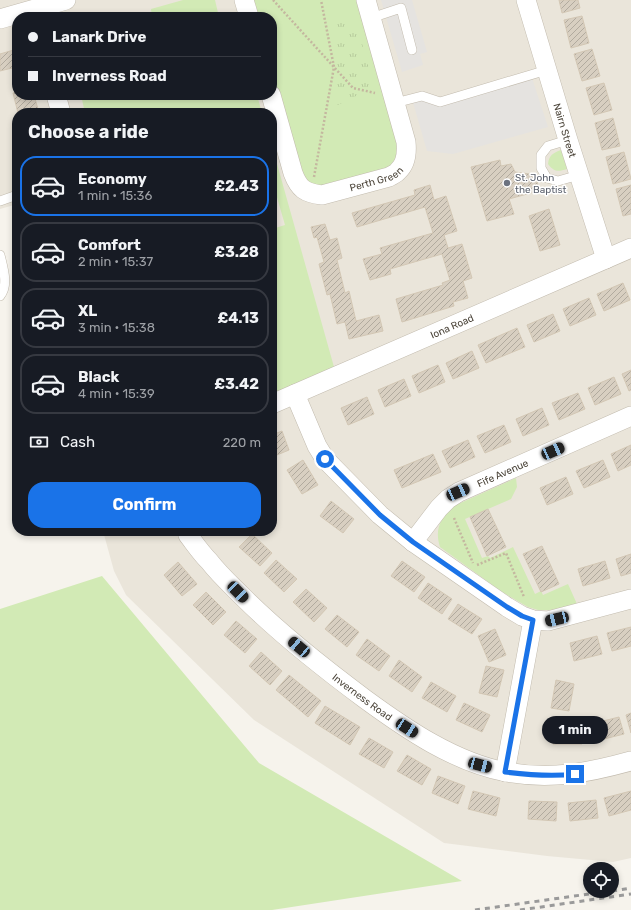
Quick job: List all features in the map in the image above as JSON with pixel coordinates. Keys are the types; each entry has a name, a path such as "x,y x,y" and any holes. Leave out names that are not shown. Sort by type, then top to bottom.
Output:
{"street":[{"path":"38,12 66,0"},
{"path":"244,0 248,12"},
{"name":"Nairn Street","path":"526,0 606,259"},
{"name":"Perth Green","path":"277,119 296,182 302,189 312,194 322,195 389,177 398,172 406,157 406,142 368,9"},
{"path":"0,19 12,17"},
{"name":"Iona Road","path":"277,402 631,248"},
{"path":"295,394 317,446 325,459 380,515 413,542 507,607 522,616 533,620 548,621 631,599"},
{"name":"Fife Avenue","path":"413,542 448,499 458,492 631,416"},
{"name":"Inverness Road","path":"189,536 209,562 252,606 334,676 420,736 455,754 480,765 505,772 536,776 562,776 601,769 631,761"},
{"path":"505,772 533,620"}],"lane":[{"path":"368,9 401,8 412,50"},
{"path":"394,100 422,96 440,102 547,70"},
{"path":"568,140 548,146 541,155 541,168 547,178 558,181 579,175"},
{"path":"0,201 12,197"},
{"path":"0,255 4,276 4,288 0,296"}],"path":[{"path":"273,0 353,88 394,100"},
{"path":"313,179 334,67 322,0"},
{"path":"453,517 474,566 506,553 525,601"}],"shaded area":[{"path":"0,0 631,0 631,858 613,862 547,856 444,843 254,720 126,595 114,571 104,536 277,536 277,108 12,108 12,206 0,209"},
{"path":"381,0 412,0 427,52 420,54 423,65 402,72"},
{"path":"531,75 548,127 453,154 427,151 412,99 440,102"}],"green space":[{"path":"183,0 215,0 218,12 151,12 151,9"},
{"path":"250,0 360,0 402,148 395,167 320,189 299,176 277,96 277,12 254,12"},
{"path":"355,18 374,87 332,108 337,54 333,22"},
{"path":"82,100 258,100 261,108 84,108"},
{"path":"561,150 567,169 556,171 548,164 549,158"},
{"path":"277,164 334,367 277,393 277,227 285,225 277,197"},
{"path":"516,478 517,487 511,499 465,519 482,558 488,556 490,558 513,547 535,594 541,591 543,595 568,584 577,604 562,609 549,610 538,610 528,607 502,592 440,547 438,540 438,529 440,523 451,509 456,505"},
{"path":"102,576 259,763 462,881 272,910 0,910 0,609"}],"building":[{"path":"559,0 578,0 580,8 562,13"},
{"path":"582,16 589,43 571,48 564,20"},
{"path":"592,49 600,76 582,81 574,54"},
{"path":"12,50 12,68 0,71 0,54"},
{"path":"604,83 612,110 594,115 586,88"},
{"path":"15,100 35,100 38,108 17,108"},
{"path":"613,118 620,146 602,150 595,123"},
{"path":"624,152 631,179 613,184 606,157"},
{"name":"St. John the Baptist","path":"500,160 501,166 511,164 515,172 537,175 538,191 509,199 514,214 487,221 471,167"},
{"path":"430,185 434,200 446,196 457,231 444,235 448,248 462,244 472,278 463,281 468,298 453,302 454,306 402,322 396,299 443,285 442,283 450,280 442,254 390,269 391,274 370,280 363,259 382,254 380,248 433,233 425,207 357,227 352,213 415,195 414,190"},
{"path":"631,185 631,214 623,216 616,189"},
{"path":"549,209 560,245 540,251 529,216"},
{"path":"325,224 330,240 337,238 342,258 337,260 345,293 349,291 356,321 379,315 383,331 349,339 345,322 337,324 330,294 327,295 319,264 324,262 317,237 314,238 311,227"},
{"path":"623,283 630,300 604,311 597,294"},
{"path":"589,298 596,315 570,326 563,309"},
{"path":"553,314 560,331 534,342 527,325"},
{"path":"517,328 525,347 486,363 478,345"},
{"path":"472,351 479,368 453,379 446,363"},
{"path":"438,365 445,382 419,393 412,376"},
{"path":"631,370 631,390 629,391 622,374"},
{"path":"614,377 621,394 595,405 588,388"},
{"path":"404,379 411,396 385,407 378,390"},
{"path":"578,393 585,409 559,420 552,403"},
{"path":"367,397 374,414 348,425 341,408"},
{"path":"542,408 549,425 523,436 516,419"},
{"path":"504,425 511,442 485,453 477,436"},
{"path":"282,431 289,450 277,455 277,433"},
{"path":"468,440 475,457 450,468 442,451"},
{"path":"631,445 631,465 618,471 611,454"},
{"path":"433,454 441,472 402,488 394,470"},
{"path":"303,460 318,485 302,494 287,470"},
{"path":"603,460 610,477 584,488 576,471"},
{"path":"566,477 573,494 547,505 540,488"},
{"path":"331,501 354,519 343,533 320,516"},
{"path":"488,509 506,547 487,556 470,517"},
{"path":"250,536 254,536 272,553 260,566 239,547"},
{"path":"542,546 559,584 541,592 523,554"},
{"path":"631,554 631,573 621,576 616,559"},
{"path":"276,560 297,579 284,592 264,573"},
{"path":"402,561 425,577 414,592 391,576"},
{"path":"605,561 610,578 583,586 578,569"},
{"path":"178,562 197,584 182,596 164,575"},
{"path":"428,583 452,599 442,614 418,598"},
{"path":"306,589 327,608 314,622 293,602"},
{"path":"206,592 226,612 213,625 193,605"},
{"path":"458,604 482,619 472,634 448,619"},
{"path":"337,615 359,632 347,647 325,629"},
{"path":"236,621 257,639 245,653 224,635"},
{"path":"631,627 631,646 612,651 607,633"},
{"path":"495,629 506,655 489,662 478,636"},
{"path":"597,636 602,654 574,661 570,643"},
{"path":"367,639 390,656 379,671 356,655"},
{"path":"261,652 282,671 270,685 249,666"},
{"path":"399,660 422,677 412,692 389,676"},
{"path":"486,666 504,670 497,697 479,693"},
{"path":"289,675 321,701 308,717 276,690"},
{"path":"556,680 574,684 569,711 551,708"},
{"path":"431,682 456,696 447,712 422,698"},
{"path":"464,703 490,715 482,732 456,720"},
{"path":"325,706 360,727 350,745 315,723"},
{"path":"631,713 631,733 626,715"},
{"path":"619,717 624,734 596,741 591,724"},
{"path":"581,725 582,744 553,744 553,726"},
{"path":"369,738 393,752 384,768 359,754"},
{"path":"407,755 431,769 422,785 397,771"},
{"path":"438,776 465,786 458,804 432,793"},
{"path":"473,791 500,798 496,816 468,809"},
{"path":"631,791 631,810 609,816 604,798"},
{"path":"596,800 598,818 570,821 568,803"},
{"path":"529,801 557,802 556,821 528,819"}],"railway":[{"path":"619,890 631,888"},
{"path":"520,910 631,894"},
{"path":"475,910 583,895"}],"place":[{"name":"St. John the Baptist","path":"507,183"}],"route":[{"path":"325,459 380,515 413,542 507,607 522,616 533,620 505,772 536,776 562,776 575,774"}]}
